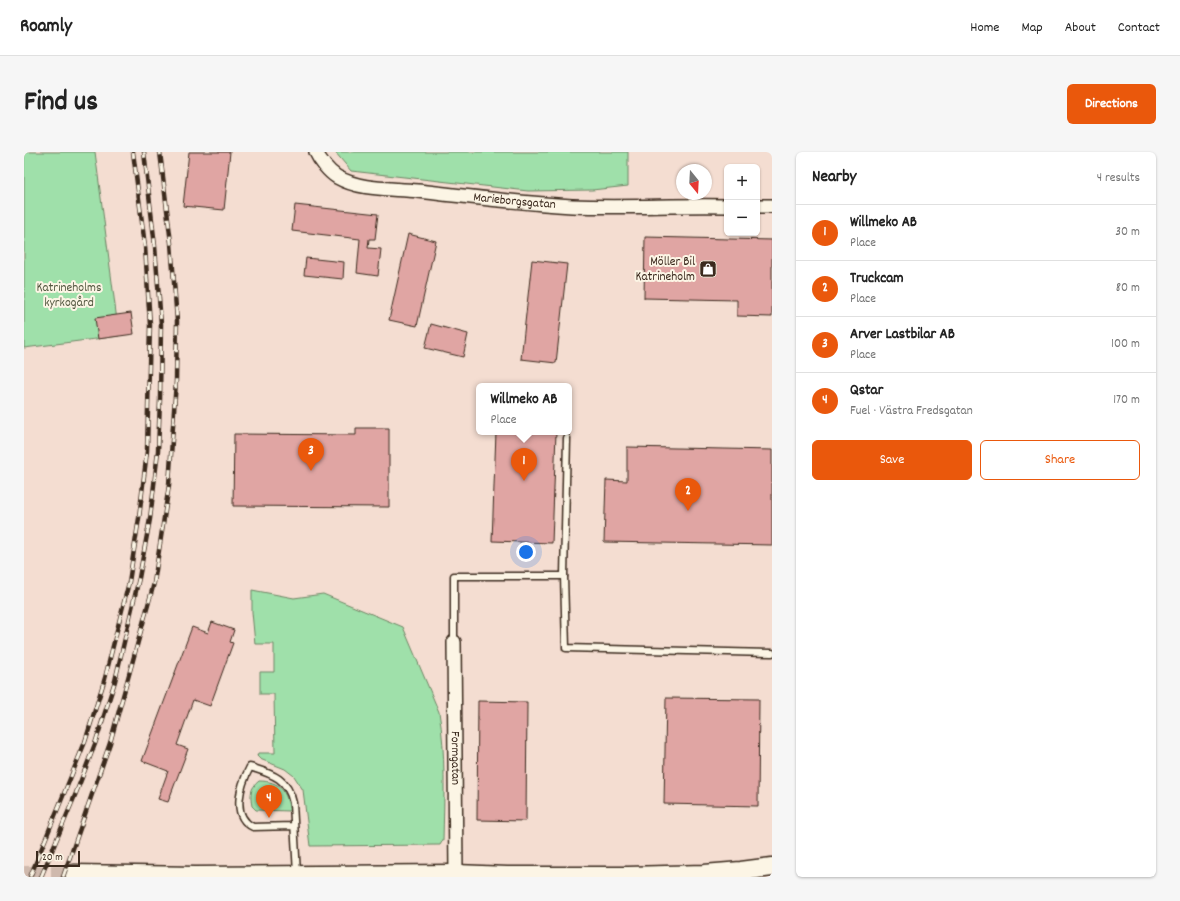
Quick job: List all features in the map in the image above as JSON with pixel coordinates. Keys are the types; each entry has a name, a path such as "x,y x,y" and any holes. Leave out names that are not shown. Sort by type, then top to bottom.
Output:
{"street":[{"name":"Marieborgsgatan","path":"316,152 324,165 337,177 352,183 372,188 415,190 493,200 571,206 724,206"},
{"path":"760,206 772,206"},
{"name":"Formgatan","path":"454,642 456,874"},
{"path":"74,874 196,876 456,874 507,876 620,876 704,874 772,867"},
{"path":"741,871 772,874"}],"lane":[{"path":"567,438 564,576 566,648 772,653"},
{"path":"454,642 454,576 564,576"},
{"path":"294,826 253,827 247,824 241,813 239,796 242,783 250,767 266,772 281,780 288,788 293,803 297,876"}],"green space":[{"name":"Katrineholms kyrkogård","path":"24,152 95,152 119,336 24,348"},
{"path":"335,152 628,152 628,186 592,190 528,191 351,171"},
{"path":"252,590 294,598 323,594 403,627 439,712 443,743 444,776 443,840 440,845 310,846 303,790 294,776 285,769 260,759 257,756 258,753 275,753 274,694 260,694 260,672 274,672 274,644 255,644 252,612"},
{"path":"259,781 273,783 281,788 287,798 290,811 256,810 252,806 251,795 252,789"}],"building":[{"path":"189,152 230,152 224,210 183,206"},
{"path":"295,205 378,214 375,239 369,239 368,248 381,249 378,276 357,273 360,239 292,231"},
{"path":"408,234 436,241 417,326 389,320"},
{"name":"Möller Bil Katrineholm","path":"645,237 772,240 772,317 737,316 737,300 644,298"},
{"path":"306,258 344,262 343,279 304,275"},
{"path":"532,260 567,264 556,363 521,359"},
{"path":"131,313 134,334 98,339 95,318"},
{"path":"431,324 468,334 463,357 425,348"},
{"path":"356,428 389,428 389,507 233,506 234,434 356,435"},
{"path":"496,435 556,435 552,543 492,541"},
{"path":"627,447 772,450 772,545 604,542 606,480 627,481"},
{"path":"212,622 234,630 230,642 233,643 210,706 193,700 177,745 188,749 168,802 158,799 168,771 142,761 192,627 208,633"},
{"path":"666,698 759,699 758,806 664,804"},
{"path":"478,701 527,702 526,821 477,820"}],"tunnel":[{"path":"24,875 74,874"}],"railway":[{"path":"30,877 85,742 105,678 129,582 139,518 147,451 150,325 145,246 133,152"},
{"path":"41,877 95,744 115,681 139,578 150,519 158,451 161,324 155,246 144,152"},
{"path":"63,877 110,743 154,583 169,485 176,381 177,321 171,243 160,152"}],"place":[{"name":"Möller Bil Katrineholm","path":"708,269"},
{"name":"Arver Lastbilar AB","path":"311,471"},
{"name":"Willmeko AB","path":"524,481"},
{"name":"Truckcam","path":"688,511"},
{"name":"Qstar","path":"269,818"}]}
